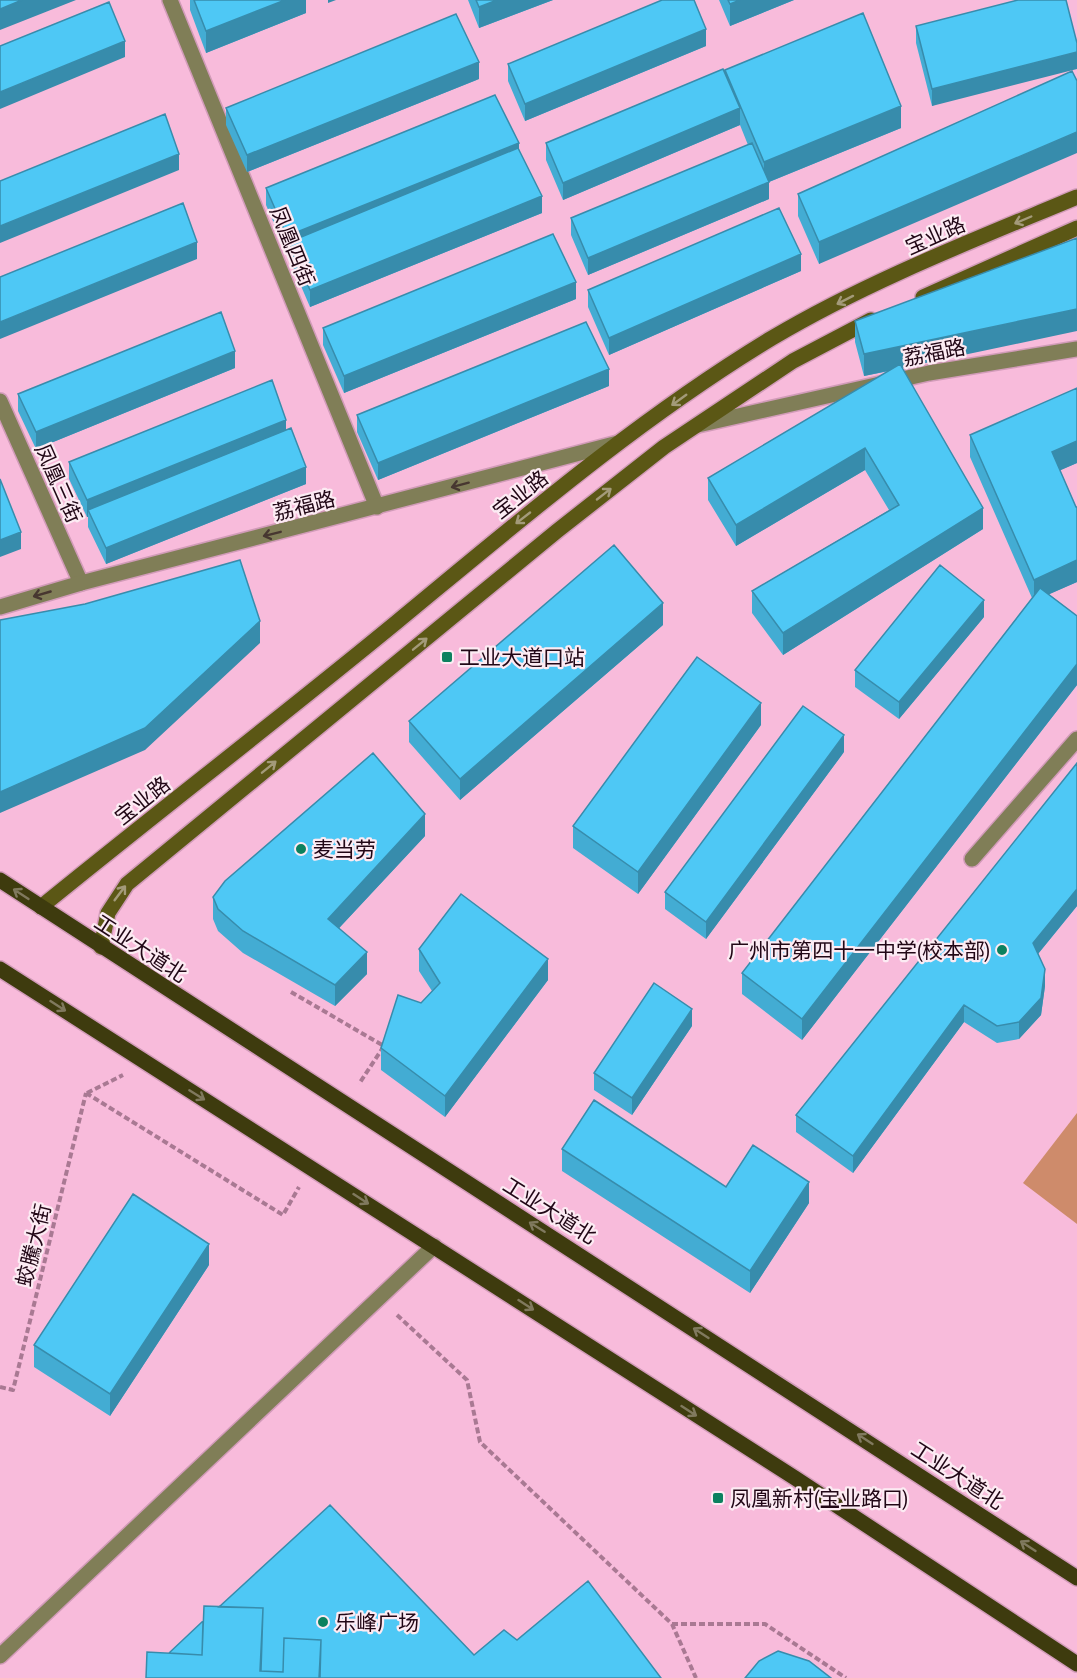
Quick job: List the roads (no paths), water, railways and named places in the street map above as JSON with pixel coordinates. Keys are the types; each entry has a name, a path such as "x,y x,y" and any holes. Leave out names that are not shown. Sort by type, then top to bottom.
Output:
{"main road":[{"name":"宝业路","path":"41,907 618,443 703,382 774,337 848,298 1077,197"},
{"path":"909,303 1077,228"},
{"path":"100,947 108,913 127,884 557,531 694,426 793,361 888,312"},
{"name":"工业大道北","path":"0,880 345,1106 577,1252 1077,1578"},
{"path":"3,975 434,1246 1077,1664"}],"street":[{"name":"凤凰四街","path":"170,0 377,507"},
{"name":"荔福路","path":"694,426 929,373 1077,349"},
{"name":"凤凰三街","path":"0,400 81,583"},
{"name":"荔福路","path":"0,607 81,583 618,443"},
{"path":"972,859 1077,739"},
{"path":"0,1656 434,1246"}],"place":[{"name":"工业大道口站","path":"447,657"},
{"name":"麦当劳","path":"301,849"},
{"name":"广州市第四十一中学(校本部)","path":"1002,950"},
{"name":"凤凰新村(宝业路口)","path":"718,1498"},
{"name":"乐峰广场","path":"323,1622"}]}
